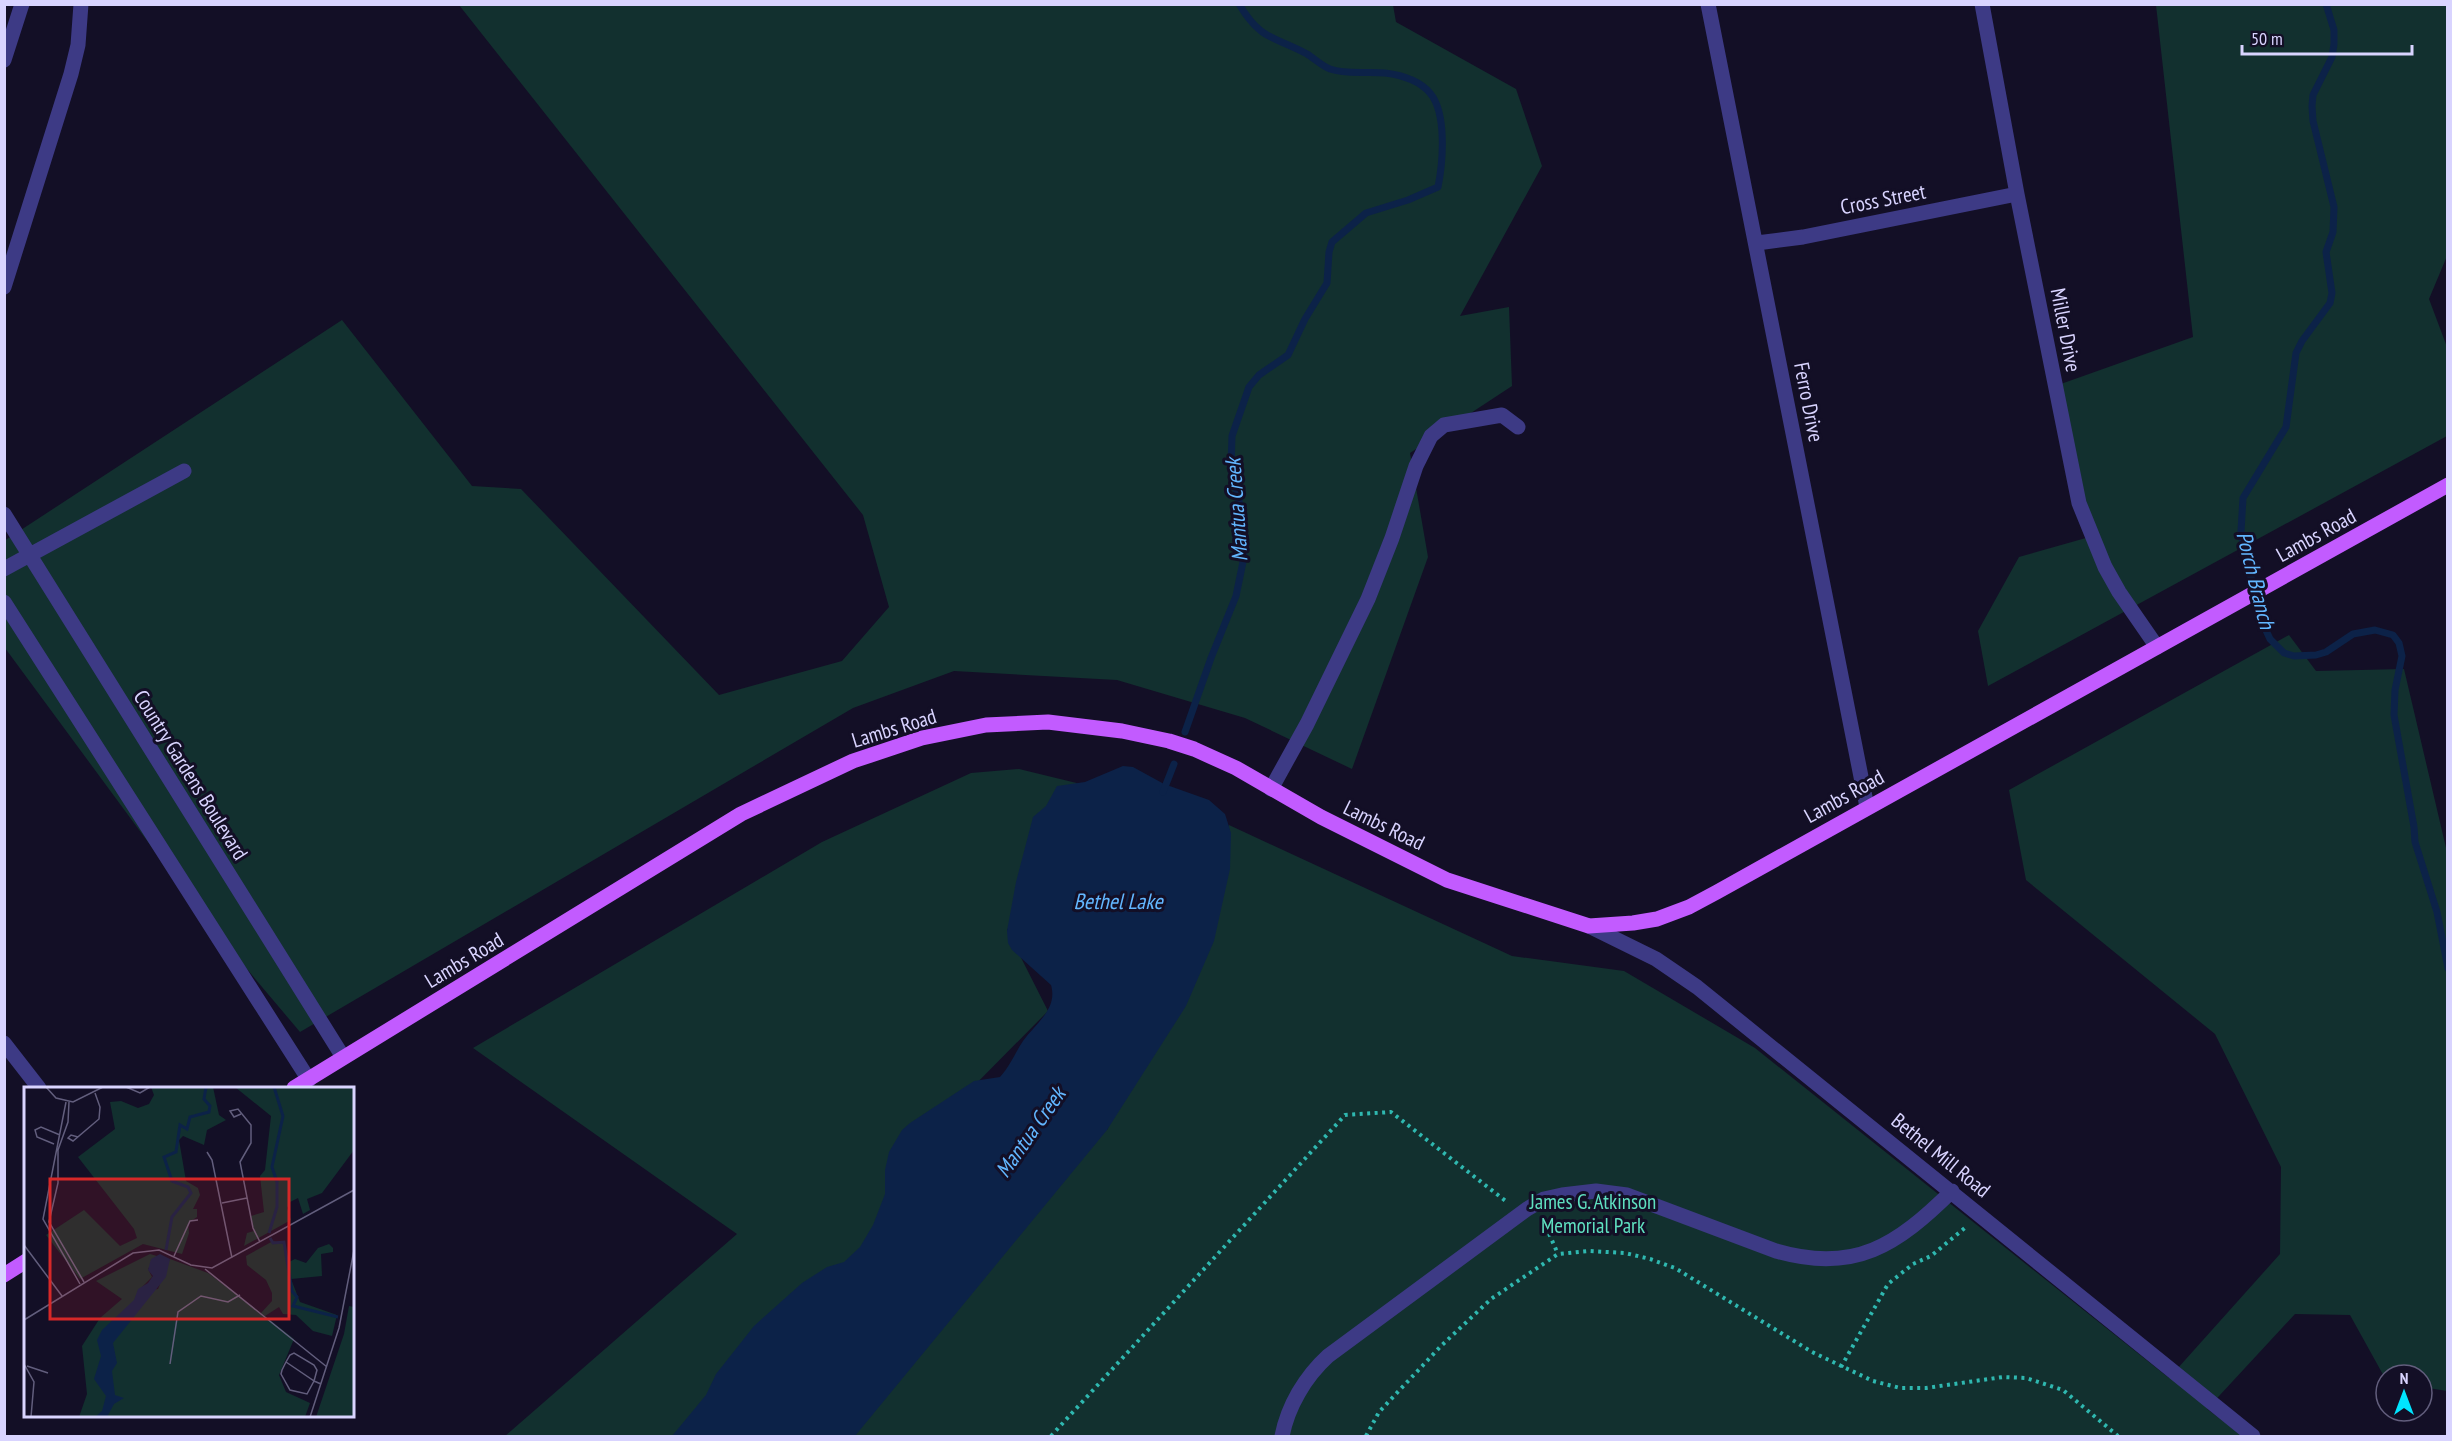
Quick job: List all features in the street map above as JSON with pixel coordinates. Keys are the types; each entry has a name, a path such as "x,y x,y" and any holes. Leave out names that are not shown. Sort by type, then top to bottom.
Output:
{"main road":[{"name":"Lambs Road","path":"297,1087 741,814 853,761 922,738 986,725 1048,722 1122,731 1169,741 1194,749 1236,768 1321,818 1447,880 1589,926 1657,919 1689,907 2448,485"},
{"path":"4,1275 24,1262"}],"street":[{"path":"4,60 22,4"},
{"path":"4,287 71,74 78,45 81,4"},
{"name":"Ferro Drive","path":"1708,4 1867,807"},
{"name":"Miller Drive","path":"1982,4 2017,194 2079,503 2105,567 2157,647"},
{"name":"Cross Street","path":"1757,243 1803,237 2017,194"},
{"path":"1271,789 1307,724 1368,599 1392,538 1416,466 1431,436 1444,425 1503,415 1518,427"},
{"path":"4,569 184,471"},
{"name":"Country Gardens Boulevard","path":"4,514 344,1057"},
{"path":"4,602 309,1080"},
{"name":"Bethel Mill Road","path":"1589,926 1656,960 1697,987 1952,1191 2253,1437"},
{"path":"4,1043 37,1087"},
{"path":"1282,1437 1291,1407 1315,1368 1338,1347 1544,1199 1579,1192 1614,1192 1650,1201 1776,1251 1829,1259 1851,1257 1886,1244 1923,1220 1952,1191"}],"path":[{"path":"1051,1437 1345,1115 1391,1112 1507,1202 1527,1209 1544,1221 1558,1254"},
{"path":"1841,1367 1888,1284 1913,1264 1931,1256 1980,1214"},
{"path":"1366,1437 1379,1412 1441,1346 1491,1299 1558,1254 1589,1251 1625,1253 1650,1258 1676,1268 1812,1352 1873,1381 1900,1388 1926,1388 2002,1377 2026,1378 2063,1390 2118,1437"}],"green space":[{"path":"459,5 1393,5 1396,22 1516,89 1542,166 1460,316 1509,307 1512,386 1410,453 1428,557 1352,769 1245,718 1117,680 954,671 853,708 300,1032 204,918 5,648 4,541 342,320 472,486 521,489 719,695 842,661 889,607 863,515"},
{"path":"2156,5 2447,5 2447,256 2429,299 2447,347 2447,436 1988,686 1978,631 2019,557 2093,536 2058,385 2193,337"},
{"name":"James G. Atkinson Memorial Park","path":"2289,635 2316,671 2404,669 2447,852 2447,1391 2434,1389 2434,1363 2377,1363 2350,1315 2295,1314 2207,1409 2243,1436 505,1436 737,1234 473,1048 822,842 971,773 1019,769 1093,787 1007,930 1048,1011 886,1175 1107,1130 1229,825 1512,956 1624,971 1755,1048 2169,1378 2280,1254 2281,1167 2215,1034 2026,880 2009,790"}],"water":[{"name":"Bethel Lake","path":"1123,766 1133,767 1164,784 1209,800 1225,814 1231,833 1230,869 1214,941 1186,1006 1107,1130 855,1436 672,1436 706,1395 716,1374 754,1326 802,1283 827,1267 844,1262 860,1247 873,1225 885,1194 885,1170 889,1152 902,1130 974,1081 1000,1077 1023,1041 1049,1009 1051,985 1012,950 1008,943 1007,931 1016,882 1033,817 1046,806 1057,786 1085,782"}],"waterway":[{"name":"Mantua Creek","path":"1185,732 1236,596 1244,557 1241,509 1231,469 1232,436 1249,387 1259,375 1288,355 1305,319 1327,283 1332,242 1366,213 1408,200 1438,187 1441,165 1442,138 1439,113 1426,88 1415,81 1397,75 1378,72 1343,72 1327,68 1307,54 1261,31 1239,4"},
{"name":"Porch Branch","path":"2326,4 2334,30 2334,44 2332,57 2313,95 2312,106 2313,121 2334,207 2333,232 2326,252 2332,293 2330,303 2296,353 2286,427 2243,498 2241,531 2264,626 2270,639 2284,653 2294,656 2316,655 2326,652 2353,634 2375,630 2393,635 2399,643 2402,656 2395,690 2394,715 2415,842 2437,912 2448,968"},
{"name":"Mantua Creek","path":"1163,792 1174,764"}]}
